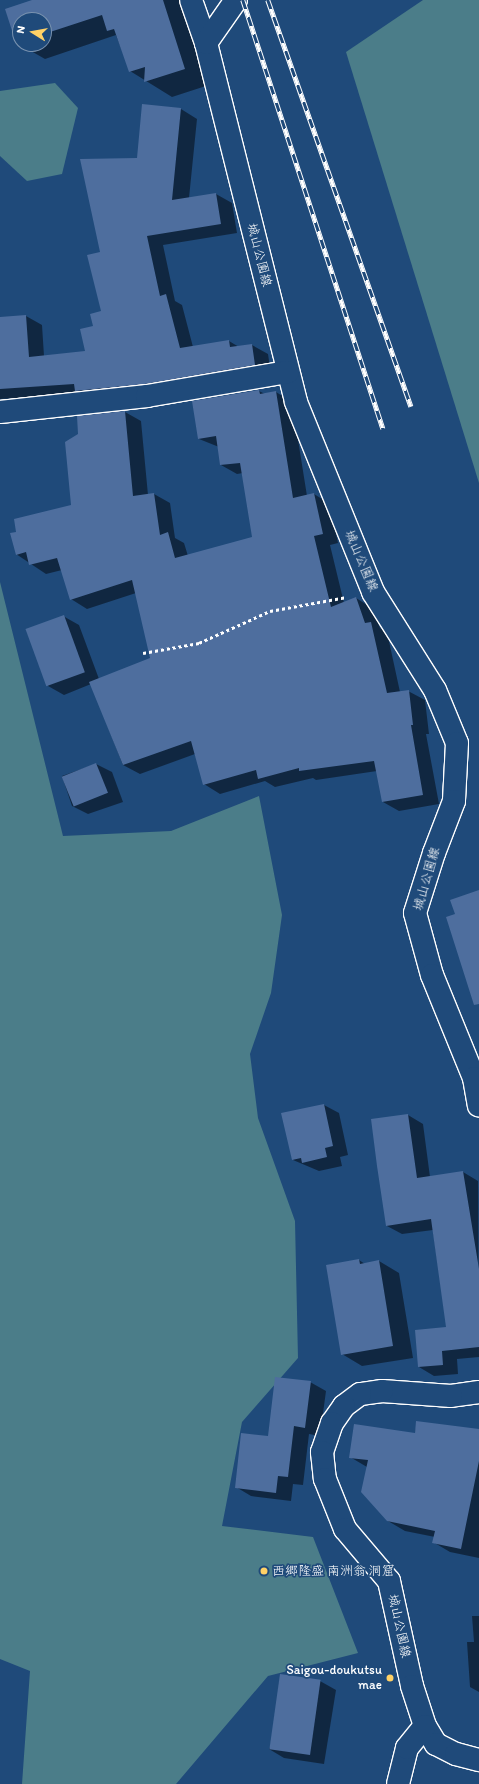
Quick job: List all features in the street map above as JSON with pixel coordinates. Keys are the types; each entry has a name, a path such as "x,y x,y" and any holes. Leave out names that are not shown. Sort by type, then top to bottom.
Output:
{"street":[{"name":"城山公園線","path":"191,0 206,43 296,402 373,592 435,690 458,743 454,801 434,853 415,912 432,975 474,1078 479,1106"},
{"path":"206,43 236,0"},
{"path":"0,412 147,396 288,372"},
{"name":"城山公園線","path":"479,1392 452,1396 382,1391 360,1394 344,1406 332,1423 322,1452 325,1479 345,1529 389,1581 412,1686 425,1726 436,1744 456,1754 479,1760"},
{"path":"398,1784 407,1748 425,1726"}],"path":[{"path":"143,653 199,643 270,611 373,592"}],"green space":[{"path":"423,0 479,0 479,483 346,52"},
{"path":"55,83 78,108 62,174 27,181 0,156 0,91"},
{"path":"0,582 63,836 171,831 259,796 282,915 271,993 250,1054 258,1118 295,1221 298,1358 242,1422 222,1526 313,1537 358,1653 268,1676 176,1784 22,1784 30,1671 0,1659"}],"building":[{"path":"32,0 163,0 185,69 144,82 145,67 129,72 114,29 107,31 102,15 52,31 52,12 12,12 12,31 5,9"},
{"path":"142,104 181,108 172,200 216,193 221,224 147,236 160,296 166,294 180,348 229,340 230,347 252,344 255,365 145,384 75,391 74,384 0,389 0,317 26,315 29,357 85,351 80,329 93,326 90,314 101,311 87,255 100,252 80,159 137,158"},
{"path":"259,390 260,394 276,391 293,498 314,493 323,534 314,536 331,607 356,597 365,623 371,622 387,693 409,690 413,725 411,725 423,795 382,802 374,761 299,771 299,768 258,779 256,770 203,785 191,741 123,765 89,682 150,658 132,580 70,600 57,558 29,565 26,552 16,555 10,533 16,532 14,519 71,505 65,442 78,434 77,416 125,411 133,496 154,493 160,535 168,532 175,558 252,537 240,463 220,465 216,436 198,439 192,401"},
{"path":"64,615 85,672 46,686 25,629"},
{"path":"96,763 108,793 74,807 62,777"},
{"path":"479,890 479,1004 474,1005 446,917 455,914 450,900"},
{"path":"324,1104 333,1146 325,1148 327,1157 302,1163 301,1158 292,1160 281,1113"},
{"path":"408,1114 417,1178 463,1171 479,1269 479,1347 442,1351 443,1365 418,1367 415,1330 446,1327 431,1219 386,1226 377,1166 371,1119"},
{"path":"359,1259 360,1264 379,1260 393,1346 341,1355 326,1265"},
{"path":"275,1377 311,1381 305,1428 294,1426 288,1477 278,1476 276,1493 235,1488 241,1433 268,1436"},
{"path":"416,1421 479,1429 479,1461 461,1549 432,1543 435,1531 387,1521 361,1492 368,1460 349,1458 354,1424 415,1433"},
{"path":"280,1674 321,1680 310,1755 269,1749"}],"railway":[{"path":"243,0 383,429"},
{"path":"268,0 411,407"}],"place":[{"name":"西郷隆盛 南洲翁 洞窟","path":"264,1571"},
{"name":"Saigou-doukutsu mae","path":"390,1678"}]}
